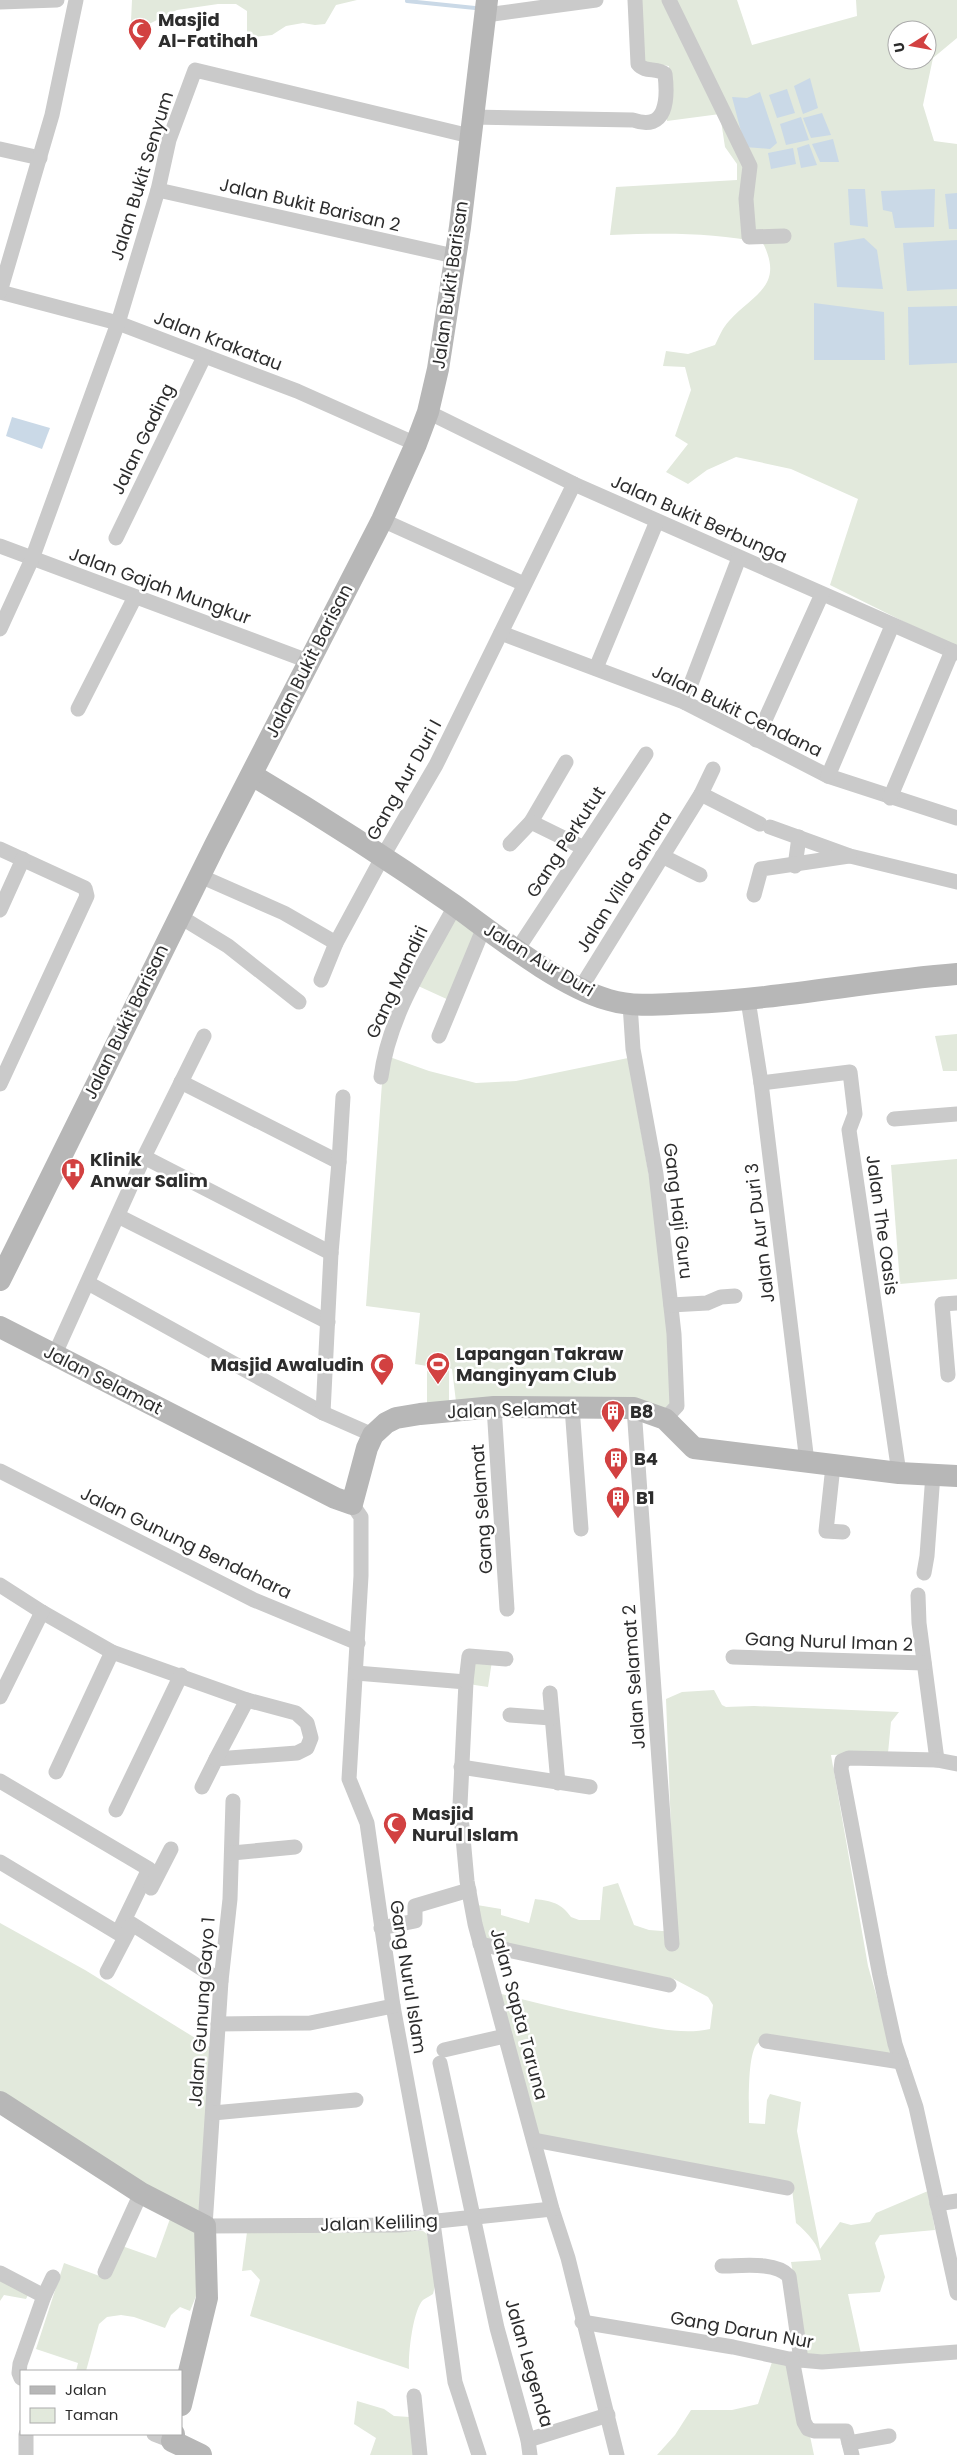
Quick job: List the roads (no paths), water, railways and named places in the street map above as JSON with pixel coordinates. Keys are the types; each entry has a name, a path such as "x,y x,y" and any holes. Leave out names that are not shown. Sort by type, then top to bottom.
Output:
{"street":[{"path":"0,2 57,0"},
{"path":"0,292 40,158 66,51 76,0"},
{"path":"487,8 596,0"},
{"path":"471,127 633,120 642,123 660,118 664,113 666,74 644,69 638,64 635,0"},
{"path":"668,0 750,166 746,199 749,237 784,236"},
{"name":"Jalan Bukit Barisan","path":"0,1280 179,916 308,661 382,520 416,444 428,412 438,369 460,227 487,8"},
{"name":"Jalan Bukit Senyum","path":"0,629 32,559 118,322 158,190 169,140 195,70 471,127"},
{"path":"0,149 40,158"},
{"name":"Jalan Bukit Barisan 2","path":"158,190 454,256"},
{"name":"Jalan Krakatau","path":"0,292 118,322 204,357 297,391 416,444"},
{"name":"Jalan Gading","path":"116,538 204,357"},
{"name":"Jalan Bukit Berbunga","path":"428,412 574,484 892,626 955,652"},
{"name":"Gang Aur Duri I","path":"321,980 336,943 383,856 436,765 574,484"},
{"path":"382,520 524,584"},
{"path":"596,668 657,521"},
{"name":"Jalan Gajah Mungkur","path":"0,546 308,661"},
{"path":"684,702 739,558"},
{"path":"756,740 822,594"},
{"path":"78,709 135,597"},
{"path":"828,776 892,626"},
{"name":"Jalan Bukit Cendana","path":"501,633 684,702 828,776 890,798 957,818"},
{"path":"890,798 955,652"},
{"name":"Gang Perkutut","path":"518,950 646,754"},
{"path":"510,844 530,822 566,762"},
{"name":"Jalan Villa Sahara","path":"580,989 701,794 713,769"},
{"name":"Jalan Aur Duri","path":"252,775 353,835 484,927 580,989 610,1000 630,1004 748,1000 898,979 957,974"},
{"path":"701,794 765,826 850,856 957,882"},
{"path":"530,822 584,848"},
{"path":"795,866 799,837"},
{"path":"0,849 85,888 88,896 0,1084"},
{"path":"662,856 700,875"},
{"path":"754,894 761,869 795,866 850,856"},
{"path":"0,910 23,859"},
{"path":"200,876 284,913 336,943"},
{"name":"Gang Mandiri","path":"381,1076 386,1044 416,978 455,906"},
{"path":"179,916 228,946 299,1002"},
{"path":"439,1036 484,927"},
{"name":"Jalan Aur Duri 3","path":"748,1000 761,1083 807,1462"},
{"name":"Gang Haji Guru","path":"630,1004 633,1049 656,1174 671,1305 677,1406 665,1419"},
{"path":"54,1356 144,1157 204,1036"},
{"name":"Jalan The Oasis","path":"761,1083 850,1072 855,1114 849,1130 899,1473"},
{"path":"181,1082 340,1162"},
{"path":"323,1413 331,1254 340,1162 342,1097"},
{"path":"894,1119 957,1114"},
{"path":"144,1157 331,1254"},
{"path":"118,1216 328,1322"},
{"path":"88,1283 323,1413 372,1435 352,1504"},
{"path":"671,1305 707,1303 721,1297 735,1296"},
{"path":"948,1375 942,1304 957,1303"},
{"name":"Jalan Selamat","path":"0,1327 335,1498 352,1504"},
{"name":"Jalan Selamat","path":"372,1435 396,1418 494,1406 634,1408 665,1419 694,1448 833,1466 899,1473 957,1476"},
{"name":"Gang Selamat","path":"494,1406 507,1609"},
{"path":"572,1407 581,1529"},
{"name":"Jalan Selamat 2","path":"634,1408 672,1944"},
{"path":"833,1466 826,1531 843,1532"},
{"name":"Jalan Gunung Bendahara","path":"0,1471 254,1600 358,1643"},
{"path":"924,1573 933,1474"},
{"name":"Gang Nurul Islam","path":"352,1504 361,1517 358,1643 350,1779 366,1818 393,2006 433,2223 457,2388 479,2455"},
{"path":"0,1585 42,1612 112,1652 247,1700 296,1713 302,1717 310,1729 311,1743 307,1748 298,1753 216,1759"},
{"path":"918,1596 919,1623 937,1760"},
{"path":"0,1697 42,1612"},
{"path":"56,1772 112,1652"},
{"name":"Jalan Sapta Taruna","path":"506,1659 470,1656 466,1682 460,1805 469,1890 480,1944 552,2209 568,2258 582,2322 617,2455"},
{"name":"Gang Nurul Iman 2","path":"732,1657 924,1663"},
{"path":"356,1673 466,1682"},
{"path":"116,1810 181,1675"},
{"path":"550,1693 558,1783"},
{"path":"202,1787 247,1700"},
{"path":"510,1715 551,1718"},
{"path":"957,1764 937,1760 849,1758 842,1761 841,1769 880,1976 901,2062 916,2107 957,2293"},
{"path":"461,1767 590,1787"},
{"path":"0,1781 149,1869 128,1926 107,1972"},
{"name":"Jalan Gunung Gayo 1","path":"205,2226 220,1980 230,1899 233,1801"},
{"path":"232,1853 295,1847"},
{"path":"0,1862 118,1933 128,1926 171,1849"},
{"path":"381,1928 416,1921 415,1906 469,1890"},
{"path":"128,1926 220,1980"},
{"path":"480,1944 670,1985"},
{"path":"218,2024 310,2022 393,2006"},
{"name":"Jalan Legenda","path":"505,2036 442,2056 497,2328 529,2448 608,2415"},
{"path":"766,2041 901,2062"},
{"path":"213,2113 356,2100"},
{"name":"Jalan Keliling","path":"0,2102 141,2193 205,2226 433,2223 552,2209"},
{"path":"534,2140 786,2188"},
{"path":"105,2272 141,2193"},
{"path":"938,2204 957,2201"},
{"path":"182,2401 207,2298 205,2226"},
{"path":"722,2266 771,2267 783,2270 788,2276 804,2422 808,2429 814,2431 846,2431 850,2449 889,2436"},
{"path":"0,2273 44,2296"},
{"path":"20,2376 20,2364 44,2296 53,2277"},
{"name":"Gang Darun Nur","path":"582,2322 733,2347 796,2360 822,2362 957,2352"},
{"path":"404,2410 414,2396 420,2455"},
{"path":"26,2435 26,2455"},
{"path":"166,2436 201,2455"}],"water":[{"path":"810,78 818,108 803,114 794,86"},
{"path":"787,89 795,113 777,118 769,95"},
{"path":"760,92 777,143 770,149 745,147 732,97 747,98"},
{"path":"822,113 831,135 811,138 803,118"},
{"path":"801,117 809,140 786,145 780,124"},
{"path":"833,139 839,162 820,162 812,144"},
{"path":"809,144 817,165 801,168 797,148"},
{"path":"793,148 796,164 771,169 768,153"},
{"path":"848,189 865,189 868,227 850,225"},
{"path":"935,189 934,227 895,228 892,212 883,210 881,191"},
{"path":"957,193 957,229 949,229 945,194"},
{"path":"864,238 877,250 883,289 837,287 834,243"},
{"path":"957,240 957,289 907,291 903,243"},
{"path":"814,303 884,312 885,360 814,360"},
{"path":"957,306 957,363 909,365 908,307"},
{"path":"12,417 50,428 42,449 6,436"}],"waterway":[{"path":"407,1 475,8"}],"place":[{"name":"Masjid Al-Fatihah","path":"140,51"},
{"name":"Klinik Anwar Salim","path":"73,1191"},
{"name":"Lapangan Takraw Manginyam Club","path":"438,1385"},
{"name":"Masjid Awaludin","path":"382,1386"},
{"name":"B8","path":"613,1433"},
{"name":"B4","path":"616,1480"},
{"name":"B1","path":"618,1519"},
{"name":"Masjid Nurul Islam","path":"395,1845"}]}
